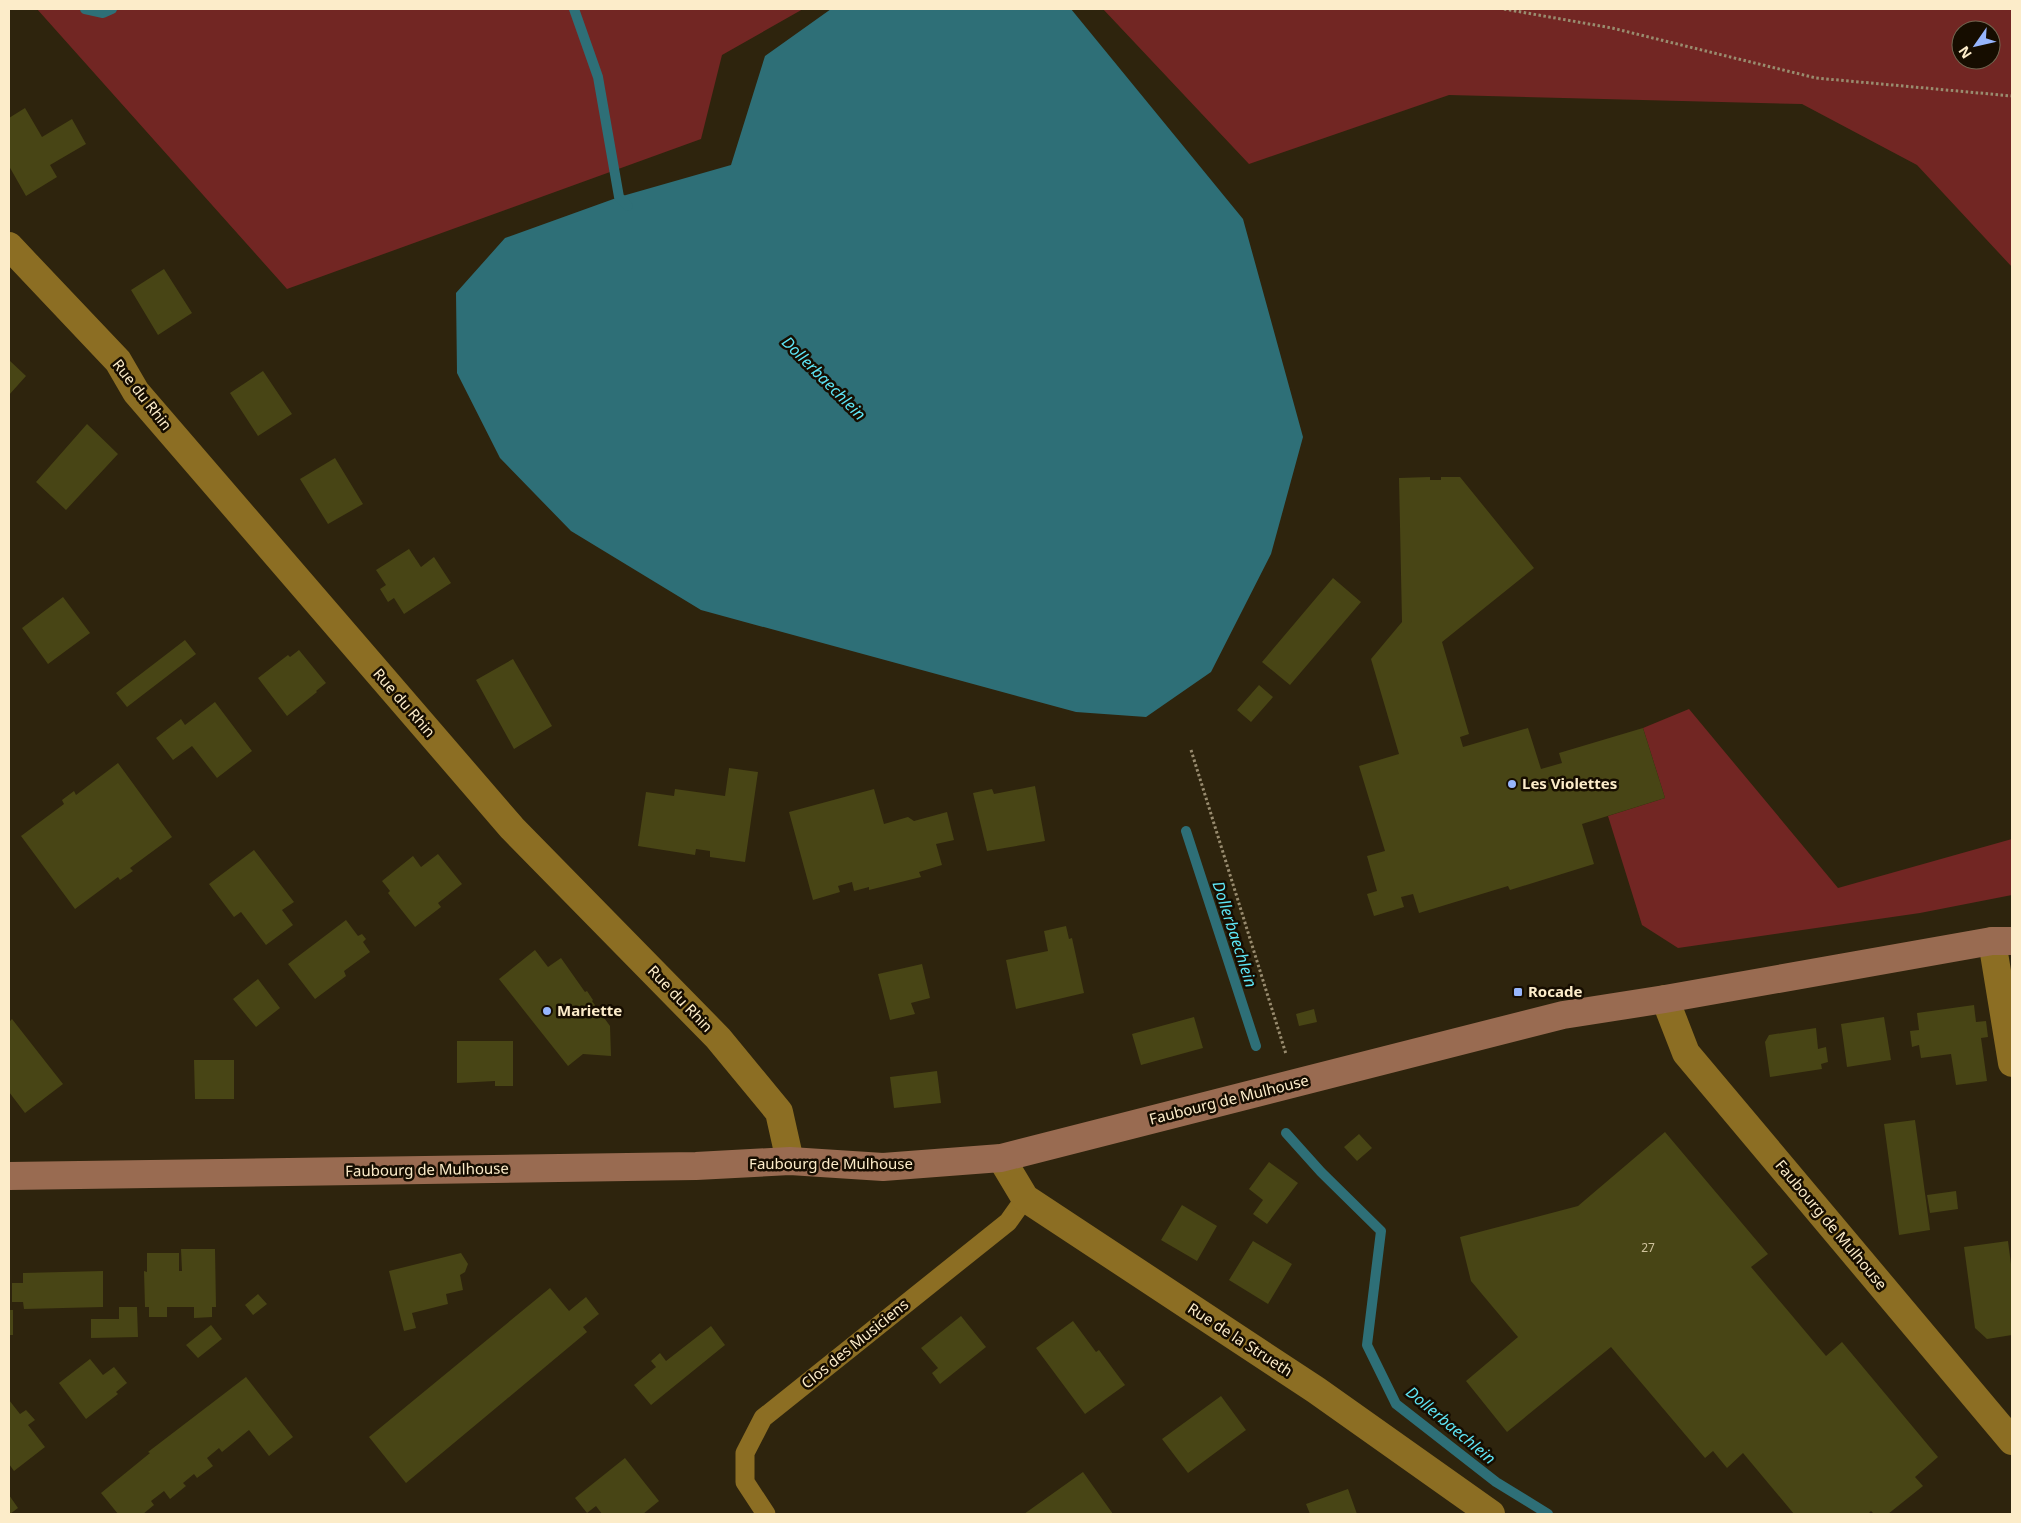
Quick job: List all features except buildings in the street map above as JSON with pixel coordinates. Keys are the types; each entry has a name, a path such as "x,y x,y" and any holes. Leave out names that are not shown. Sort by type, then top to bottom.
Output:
{"main road":[{"name":"Faubourg de Mulhouse","path":"9,1176 696,1166 790,1161 883,1167 1001,1158 1563,1016 2006,938"}],"street":[{"name":"Rue du Rhin","path":"9,246 118,361 136,392 512,828 718,1038 779,1112 790,1161"},
{"name":"Faubourg de Mulhouse","path":"2006,938 2012,1063"},
{"name":"Faubourg de Mulhouse","path":"1665,999 1686,1053 2012,1441"},
{"name":"Rue de la Strueth","path":"1001,1158 1025,1198 1316,1390 1491,1514"}],"lane":[{"name":"Clos des Musiciens","path":"766,1514 745,1482 745,1453 763,1418 1008,1222 1025,1198"}],"path":[{"path":"1504,9 1612,28 1816,78 2012,96"},
{"path":"1191,750 1296,1083"}],"shaded area":[{"path":"37,9 803,9 722,55 701,139 287,289"},
{"path":"1103,9 2012,9 2012,267 1917,165 1802,104 1449,95 1249,164"},
{"path":"1689,709 1838,888 2012,839 2012,895 1920,913 1678,948 1642,925 1608,816 1665,798 1643,728"}],"water":[{"path":"831,9 1071,9 1243,219 1303,437 1271,554 1211,672 1146,717 1076,712 701,610 571,531 500,458 457,373 456,293 505,238 619,197 731,165 765,56"}],"waterway":[{"name":"Dollerbaechlein","path":"85,9 103,13 112,9"},
{"name":"Dollerbaechlein","path":"574,9 598,77 619,197 628,206"},
{"name":"Dollerbaechlein","path":"1186,831 1256,1046"},
{"name":"Dollerbaechlein","path":"1286,1133 1321,1172 1381,1231 1367,1345 1396,1404 1496,1482 1548,1514"}],"place":[{"name":"Les Violettes","path":"1512,784"},
{"name":"Rocade","path":"1518,992"},
{"name":"Mariette","path":"547,1011"}]}
